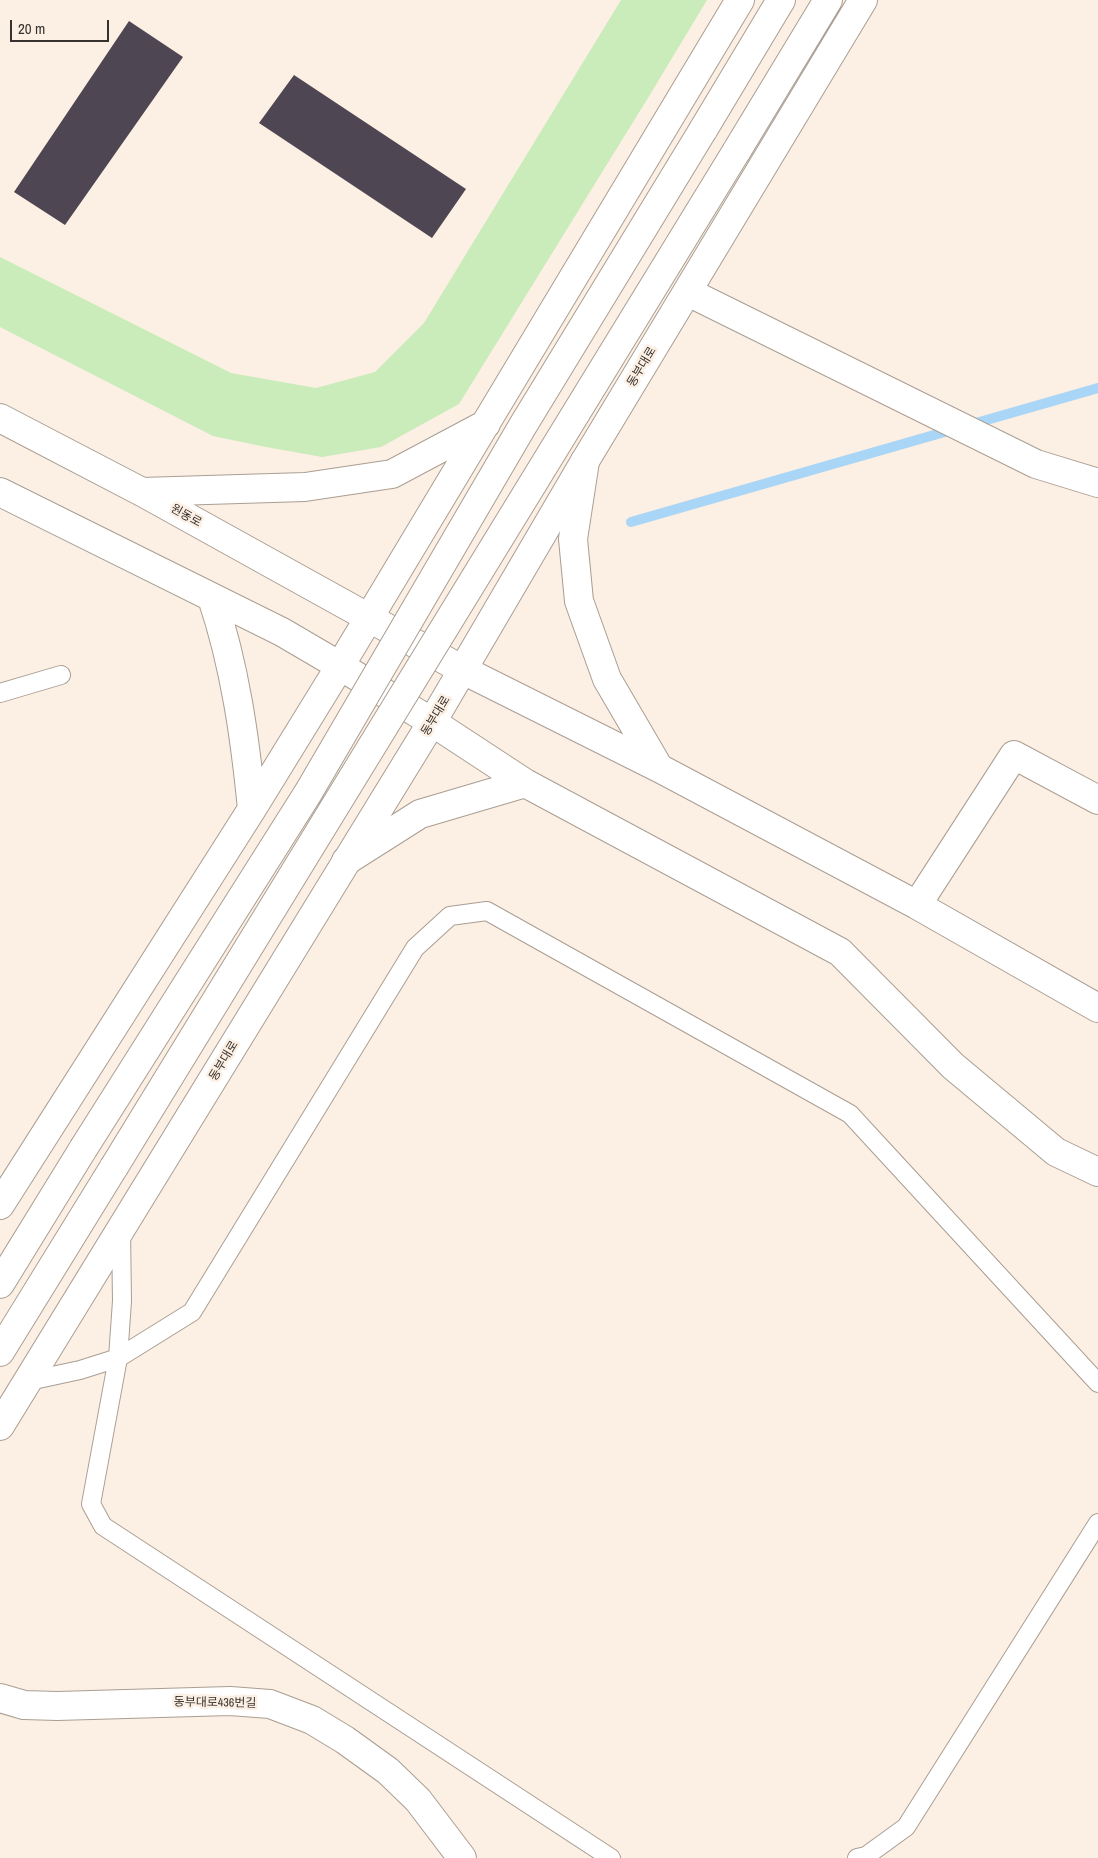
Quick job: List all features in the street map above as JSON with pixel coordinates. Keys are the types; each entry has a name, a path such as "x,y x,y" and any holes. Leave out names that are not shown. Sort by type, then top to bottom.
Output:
{"main road":[{"path":"2,1199 252,809 370,617 740,0"},
{"path":"0,1284 308,793 522,427 781,0"},
{"path":"0,1352 828,0"},
{"name":"동부대로","path":"0,1426 432,722 585,461 863,0"},
{"path":"688,292 1036,464 1098,483"},
{"name":"원동로","path":"0,418 142,492 463,670 659,768 917,905 1098,1008"},
{"path":"142,492 305,487 392,474 487,423"},
{"path":"585,461 573,539 579,601 607,679 659,768"},
{"path":"0,492 282,632 432,722 525,783 840,952 953,1066 1056,1152 1098,1172"},
{"path":"212,598 235,682 252,809"},
{"path":"917,905 1014,754 1098,800"},
{"path":"346,861 420,814 525,783"},
{"name":"동부대로436번길","path":"0,1698 24,1705 57,1706 230,1701 270,1704 312,1720 345,1740 388,1771 418,1800 462,1858"}],"lane":[{"path":"0,693 61,675"},
{"path":"29,1381 80,1370 118,1358 192,1312 415,948 450,916 487,911 850,1114 1098,1383"},
{"path":"121,1229 122,1301 118,1358 92,1504 103,1526 611,1858"},
{"path":"857,1858 866,1856 906,1827 1098,1523"}],"green space":[{"path":"621,0 707,0 459,404 381,447 322,457 213,436 0,327 0,257 231,373 316,388 375,372 424,323"}],"building":[{"path":"129,21 183,57 65,225 14,192"},
{"path":"294,75 466,189 432,238 259,123"}],"waterway":[{"path":"969,425 1098,388"},
{"path":"631,522 955,429"}]}
